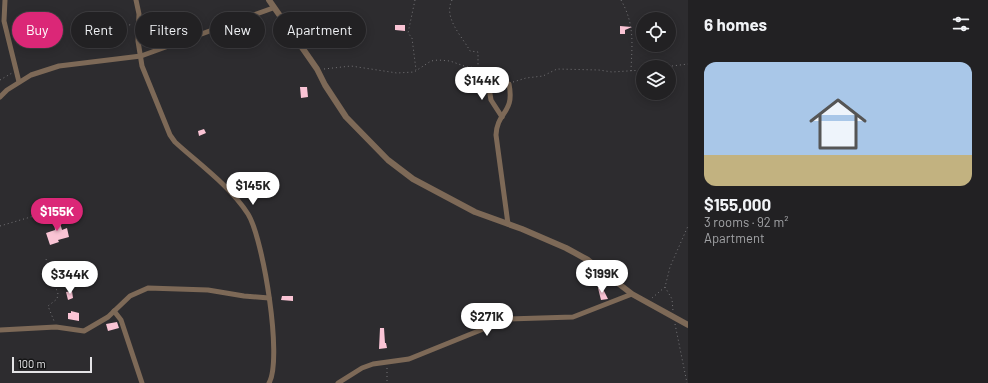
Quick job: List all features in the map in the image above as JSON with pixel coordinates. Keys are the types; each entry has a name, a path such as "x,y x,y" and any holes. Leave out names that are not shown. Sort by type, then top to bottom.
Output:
{"street":[{"path":"5,0 4,21 18,82"},
{"path":"136,0 138,12"},
{"path":"268,0 317,69 325,85 346,117 388,160 414,179 444,196 476,212 544,238 588,260 632,294 688,325"},
{"path":"0,97 18,82 31,74 59,66 141,56 273,8"},
{"path":"139,48 142,66 150,89 170,135 175,142 224,186 247,212 253,222 262,258 269,298 274,365 268,383"},
{"path":"487,76 490,100 502,117"},
{"path":"508,224 496,134 498,122 509,108 509,84"},
{"path":"0,330 56,327 84,331 114,311 130,296 148,288 208,290 269,298"},
{"path":"338,383 362,368 387,362 401,361 430,352 508,319 572,317 632,294"},
{"path":"114,311 121,320 142,383"}],"path":[{"path":"415,0 408,33 412,38 416,71"},
{"path":"452,0 449,15 470,51 478,52 478,68"},
{"path":"622,0 628,13 633,32 631,71"},
{"path":"317,69 350,66 397,73 416,71 431,61 438,60 481,68 487,76 509,84 526,78 543,76 557,69 599,70 612,72 636,71"},
{"path":"676,66 688,64"},
{"path":"0,80 16,72"},
{"path":"0,226 51,211"},
{"path":"648,302 665,287 670,267 688,226"},
{"path":"46,259 58,294 57,299 48,306 56,327"},
{"path":"665,287 672,299 673,316 686,383"},
{"path":"387,362 387,383"}],"building":[{"path":"395,25 405,25 405,31 395,30"},
{"path":"620,26 632,27 625,30 625,34 620,34"},
{"path":"300,87 307,87 308,97 301,98"},
{"path":"204,129 206,133 199,136 198,131"},
{"path":"57,212 62,230 67,228 69,237 58,240 59,242 50,245 46,233 55,230 53,213"},
{"path":"602,287 608,299 601,300 598,288"},
{"path":"72,291 73,298 68,300 66,292"},
{"path":"282,296 293,296 293,301 281,300"},
{"path":"71,311 79,313 79,321 68,319 68,313 71,313"},
{"path":"117,322 119,328 108,331 106,324"},
{"path":"380,328 384,328 385,343 387,348 379,349"}]}
